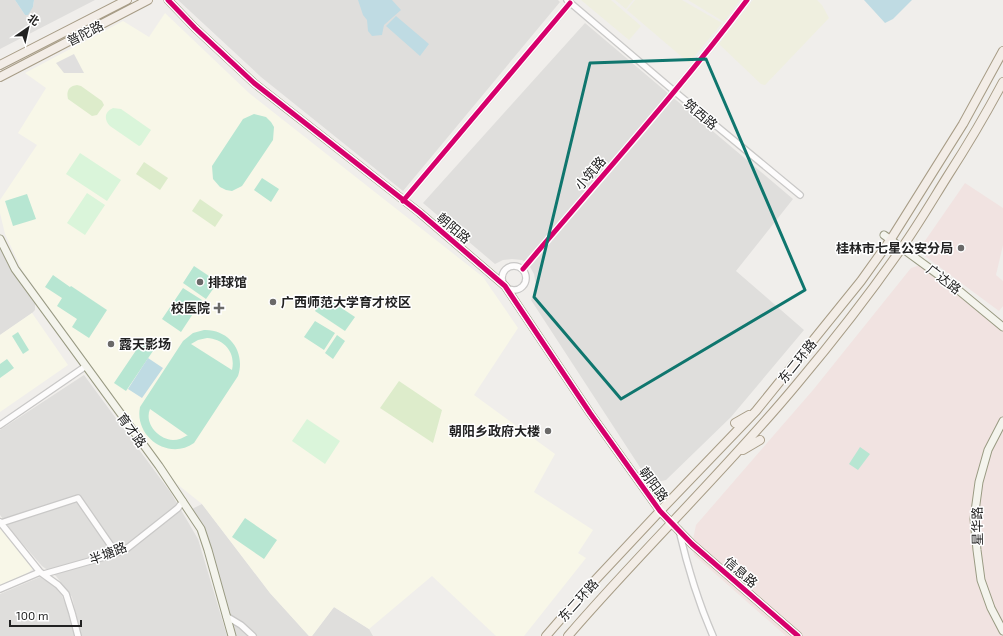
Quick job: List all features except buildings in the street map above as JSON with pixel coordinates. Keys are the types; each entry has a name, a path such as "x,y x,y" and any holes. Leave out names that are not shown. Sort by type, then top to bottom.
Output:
{"main road":[{"name":"普陀路","path":"0,65 126,0"},
{"name":"普陀路","path":"0,76 148,0"},
{"name":"东二环路","path":"546,636 585,591 660,511 725,445 830,321 861,281 887,237 963,124 1003,51"},
{"name":"东二环路","path":"568,636 597,602 735,454 802,378 873,289 902,247 976,131 1003,82"},
{"path":"735,423 756,410"},
{"path":"735,454 760,440"}],"street":[{"name":"朝阳路","path":"168,0 195,28 254,83 404,201 505,286 590,413 660,511 672,523"},
{"name":"小筑路","path":"522,269 674,91 747,0"},
{"path":"404,201 569,1"},
{"name":"筑西路","path":"569,1 674,91 800,195"},
{"name":"广达路","path":"887,237 952,284 1003,327"},
{"name":"育才路","path":"0,239 15,269 183,501 201,529 232,636"},
{"path":"515,266 522,269 525,272 526,280 523,287 516,290 505,286 502,278 508,268 515,266"},
{"path":"0,425 86,366"},
{"name":"星华路","path":"1003,420 988,450 979,482 974,519 981,580 991,608 1003,631"},
{"path":"78,636 66,594 58,585 42,573 1,522 78,498 116,553"},
{"name":"半塘路","path":"0,589 42,573 125,550 178,508 183,501"},
{"name":"信息路","path":"672,523 692,544 798,636"},
{"path":"679,530 683,550 705,618 713,636"},
{"path":"226,616 241,624 253,636"}],"highlighted area":[{"path":"706,59 805,290 621,399 534,297 590,63"}],"shaded area":[{"path":"0,0 15,0 25,15 33,7 34,0 95,0 0,49"},
{"path":"178,0 558,0 560,2 403,191 261,77"},
{"name":"广西师范大学育才校区","path":"165,13 249,93 483,277 518,328 474,395 555,454 534,492 593,530 578,553 586,558 524,636 496,636 432,576 369,629 334,607 312,636 309,636 270,593 202,504 177,484 22,270 5,234 0,213 0,200 37,145 18,133 46,88 25,73 123,21 149,37"},
{"path":"585,23 793,199 736,271 804,330 731,417 666,480 657,482 647,478 531,300 535,293 536,285 534,274 529,265 522,260 512,259 503,260 495,264 423,203"},
{"path":"74,54 84,73 64,73 56,63"},
{"name":"桂林市七星公安分局","path":"965,183 1003,208 1003,245 996,275 1003,281 1003,306 999,311 918,251"},
{"path":"0,247 8,265 35,303 35,310 0,335"},
{"path":"920,265 1003,331 1003,636 786,636 694,555 692,544 696,525 813,390 911,268"},
{"path":"32,313 68,365 0,412 0,335"},
{"path":"84,375 171,493 198,539 227,636 81,636 72,597 56,576 42,566 14,534 0,515 0,430"},
{"path":"202,504 270,593 309,636 234,636 204,529 192,509"},
{"path":"0,526 33,568 28,573 0,585"},
{"path":"40,577 54,586 62,596 69,613 75,636 0,636 0,594"},
{"path":"334,607 369,629 373,636 312,636"}],"green space":[{"path":"581,0 611,0 641,26 629,40"},
{"path":"615,0 633,0 626,9"},
{"path":"635,0 682,0 722,23 689,63 627,10"},
{"path":"688,0 740,0 724,22"},
{"path":"753,0 817,0 822,5 829,18 765,85 761,84 719,44"},
{"path":"72,86 81,86 102,101 104,105 97,115 92,116 68,99 67,94 69,89"},
{"path":"113,108 121,109 151,130 141,145 139,146 108,124 106,116"},
{"path":"254,114 266,117 271,122 274,127 273,140 242,186 232,191 226,190 220,187 213,179 212,166 243,119"},
{"path":"80,153 121,180 107,201 66,174"},
{"path":"144,162 168,178 160,190 136,174"},
{"path":"262,178 279,189 271,202 254,190"},
{"path":"87,193 105,205 85,235 67,223"},
{"path":"27,194 36,219 13,226 5,201"},
{"path":"200,199 223,215 215,227 192,211"},
{"name":"排球馆","path":"194,266 218,282 206,299 183,283"},
{"path":"53,275 107,310 89,338 72,327 77,319 57,306 62,298 45,287"},
{"path":"183,288 202,300 181,332 162,319"},
{"path":"325,297 355,317 345,331 315,311"},
{"path":"315,321 335,333 324,350 304,337"},
{"path":"204,330 213,331 221,333 228,338 237,351 240,359 238,376 194,443 184,448 174,449 164,447 155,443 142,428 140,407 183,341 193,333","holes":["207,338 219,341 227,348 232,358 232,370 191,344 198,340","150,409 187,435 188,435 175,440 162,437 151,425 149,420"]},
{"path":"18,332 29,350 23,354 12,336"},
{"path":"337,335 345,341 333,359 325,353"},
{"path":"145,337 157,345 126,391 114,383"},
{"path":"7,359 14,368 0,378 0,364"},
{"path":"399,381 442,410 433,443 380,408"},
{"path":"307,419 340,441 325,464 292,441"},
{"path":"860,447 870,454 858,470 849,464"},
{"path":"245,518 277,540 264,559 232,537"}],"water":[{"path":"15,0 34,0 33,7 28,15 25,15"},
{"path":"358,0 392,0 401,10 384,25 382,35 372,36 368,31 367,20 363,15"},
{"path":"864,0 912,0 893,19 885,23"},
{"path":"396,16 429,44 420,56 386,26"},
{"path":"148,358 163,368 142,398 128,389"}],"cycle path":[{"path":"168,0 195,28 254,83 420,213 505,286 590,413 660,511 692,544 798,636"},
{"path":"523,269 665,103 747,0"},
{"path":"403,201 570,3"}],"place":[{"name":"桂林市七星公安分局","path":"961,248"},
{"name":"排球馆","path":"200,282"},
{"name":"广西师范大学育才校区","path":"273,302"},
{"name":"校医院","path":"219,308"},
{"name":"露天影场","path":"111,344"},
{"name":"朝阳乡政府大楼","path":"548,431"}]}
